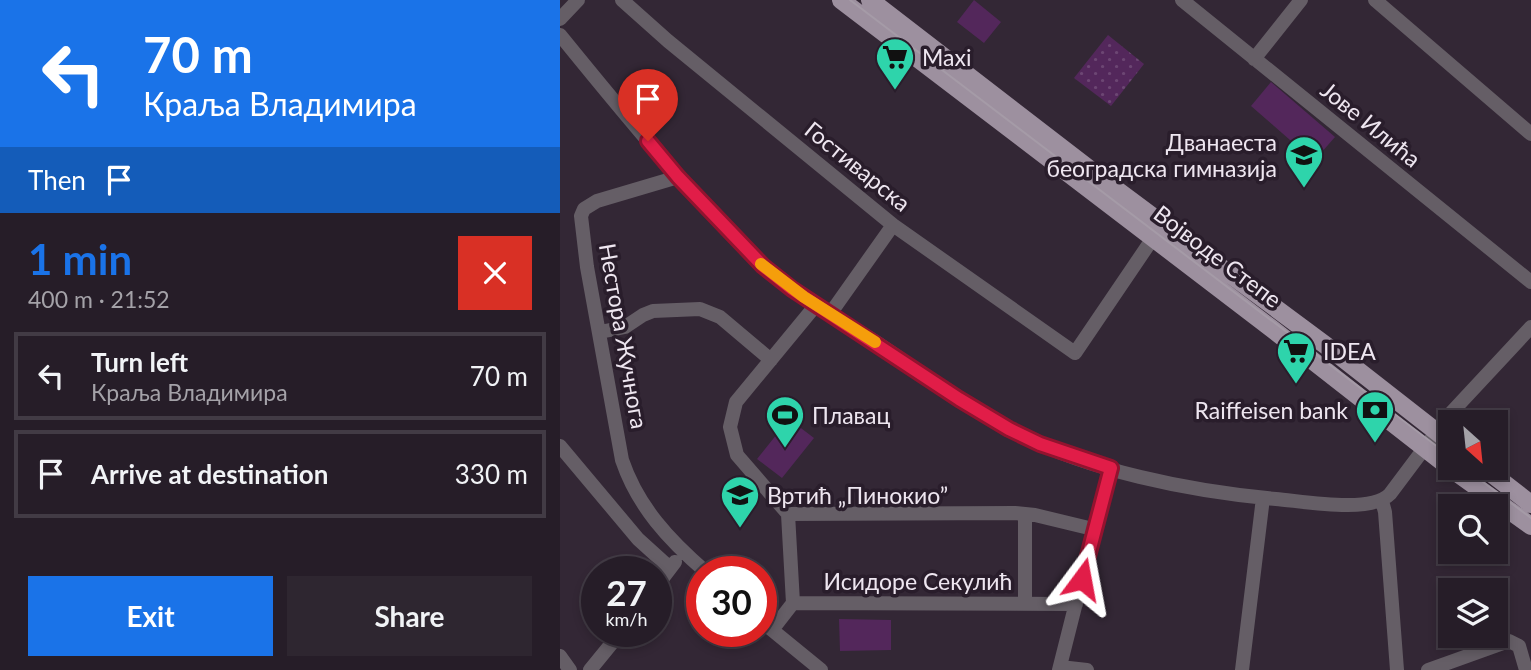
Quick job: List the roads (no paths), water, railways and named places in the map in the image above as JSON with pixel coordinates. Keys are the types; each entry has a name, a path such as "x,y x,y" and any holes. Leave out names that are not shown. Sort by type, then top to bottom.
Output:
{"main road":[{"name":"Војводе Степе","path":"841,0 1531,526"},
{"name":"Војводе Степе","path":"870,0 1438,433"},
{"path":"1500,480 1531,504"}],"street":[{"path":"560,19 578,0"},
{"name":"Гостиварска","path":"622,0 668,41 893,225 1075,353 1153,238"},
{"name":"Јове Илића","path":"1182,0 1201,6 1254,59 1531,282"},
{"path":"1254,59 1301,0"},
{"path":"1375,0 1531,134"},
{"path":"560,36 678,177 763,266 816,305 1009,429 1040,444 1111,468 1197,488 1263,498 1344,504 1370,504 1386,498"},
{"name":"Нестора Жучнога","path":"678,177 597,201 582,212 587,267 622,460 645,506 686,556"},
{"path":"830,314 893,225"},
{"path":"793,603 788,514 737,455 730,427 736,402 816,305"},
{"path":"600,332 625,327 653,311 700,309 720,317 771,360"},
{"path":"1465,410 1531,327"},
{"path":"1397,670 1386,498 1424,447 1438,440"},
{"path":"560,446 638,539 657,556"},
{"path":"1087,670 1059,668 1111,468"},
{"path":"1242,670 1263,498"},
{"path":"788,514 1025,514 1093,529"},
{"path":"1025,514 1025,604"},
{"path":"672,566 682,553"},
{"name":"Исидоре Секулић","path":"777,617 793,603 1076,604"},
{"path":"777,633 821,670"},
{"path":"1428,670 1509,641 1523,648 1526,670"},
{"path":"590,670 609,647"},
{"path":"560,656 570,670"}],"tram line":[{"path":"850,0 1438,447"},
{"path":"1480,480 1531,518"}],"place":[{"name":"Maxi","path":"895,91"},
{"name":"Дванаеста београдска гимназија","path":"1304,189"},
{"name":"IDEA","path":"1296,385"},
{"name":"Raiffeisen bank","path":"1375,444"},
{"name":"Плавац","path":"785,449"},
{"name":"Вртић „Пинокио”","path":"740,529"}]}
